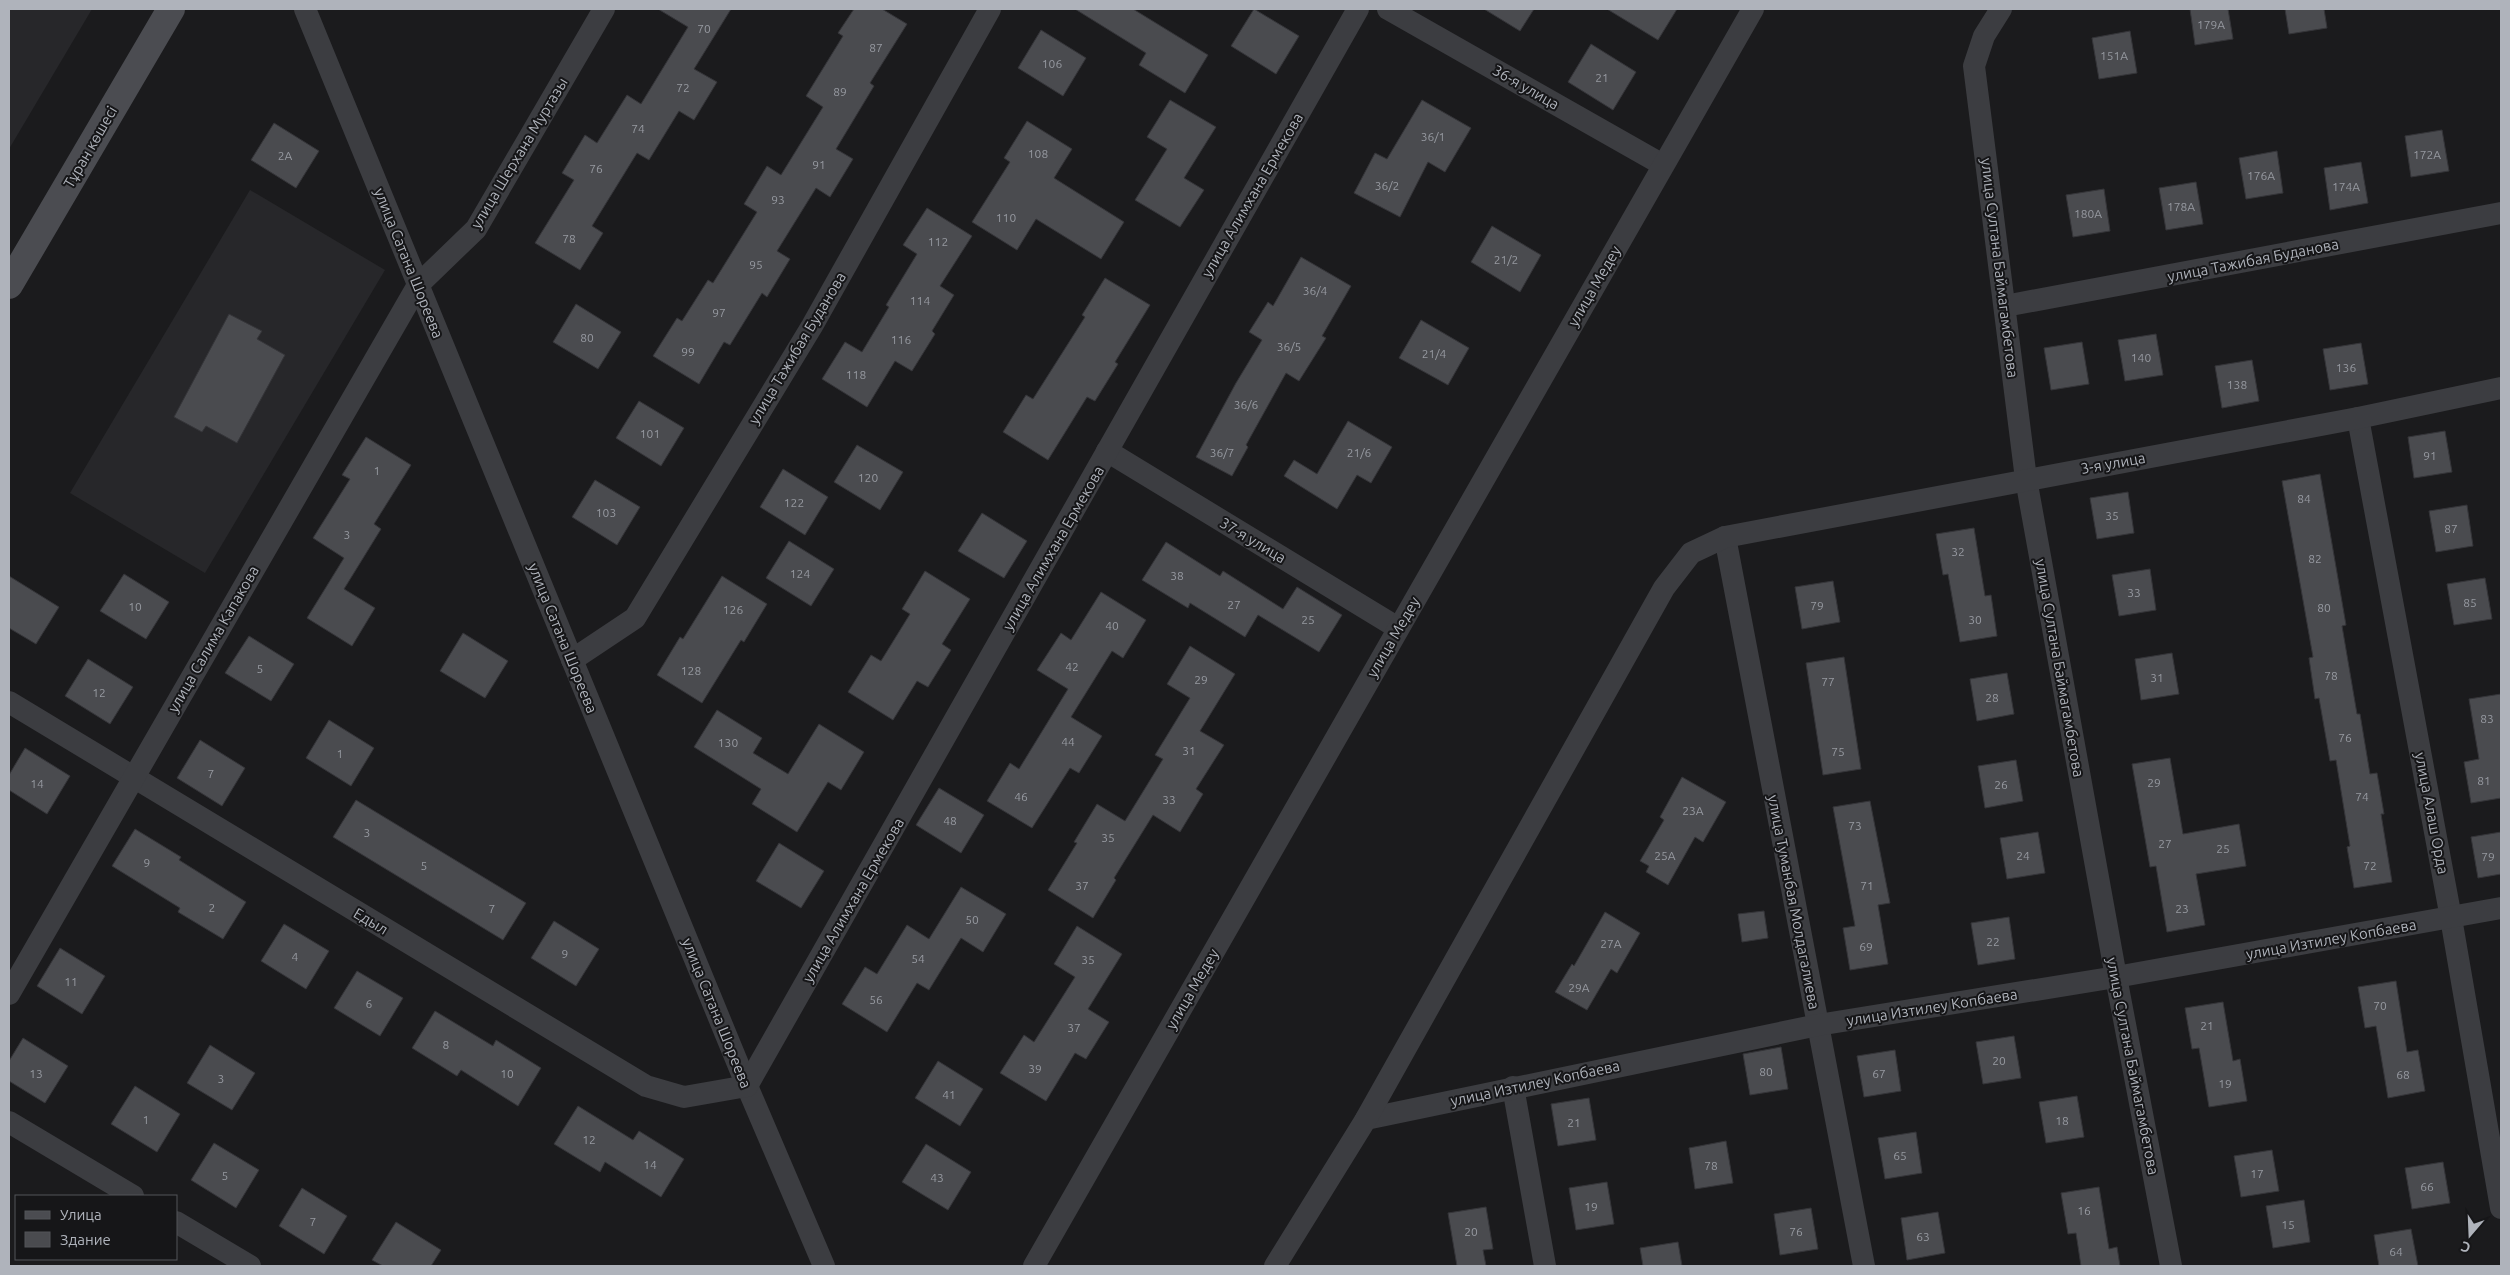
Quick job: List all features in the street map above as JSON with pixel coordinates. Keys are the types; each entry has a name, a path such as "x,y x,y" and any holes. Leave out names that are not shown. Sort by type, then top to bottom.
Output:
{"street":[{"name":"Тұран көшесі","path":"9,285 171,9"},
{"name":"улица Сатана Шореева","path":"304,9 747,1086 824,1266"},
{"name":"улица Шерхана Муртазы","path":"418,285 476,229 604,9"},
{"name":"улица Тажибая Буданова","path":"572,660 635,618 812,326 990,9"},
{"name":"улица Алимхана Ермекова","path":"747,1086 1358,9"},
{"name":"36-я улица","path":"1388,9 1663,165"},
{"name":"улица Медеу","path":"1034,1266 1753,9"},
{"name":"улица Султана Баймагамбетова","path":"2001,9 1984,36 1974,66 2026,479 2116,977 2171,1266"},
{"name":"улица Тажибая Буданова","path":"2005,306 2501,213"},
{"name":"улица Салима Капакова","path":"9,994 418,285"},
{"name":"3-я улица","path":"1725,537 2358,418 2501,388"},
{"name":"улица Алаш Орда","path":"2358,418 2451,918 2501,1208"},
{"name":"37-я улица","path":"1107,451 1398,628"},
{"name":"улица Туманбая Молдагалиева","path":"1725,537 1864,1266"},
{"path":"1275,1266 1366,1119 1664,588 1691,554 1725,537"},
{"name":"Едыл","path":"9,702 646,1086 684,1097 747,1086"},
{"name":"улица Изтилеу Копбаева","path":"1366,1119 1818,1025 2116,977 2501,908"},
{"path":"1513,1087 1545,1266"},
{"path":"9,1122 131,1195"},
{"path":"178,1223 250,1266"}],"shaded area":[{"path":"9,9 92,9 9,149"},
{"path":"250,190 385,270 205,573 70,493"}],"building":[{"path":"658,9 731,9 694,69 717,82 694,120 679,111 649,160 637,153 592,226 603,233 580,270 535,243 574,180 562,173 585,135 597,143 627,95 641,104 688,27"},
{"path":"854,9 882,9 907,24 870,83 874,86 836,149 853,159 830,197 816,188 777,251 790,259 767,297 762,293 730,345 724,342 699,384 653,356 677,318 682,321 708,280 713,283 757,212 744,204 767,166 781,175 823,107 806,96 843,36 838,33"},
{"path":"1075,9 1133,9 1208,55 1185,93 1139,65 1146,53"},
{"path":"1254,9 1299,36 1276,74 1231,46"},
{"path":"1484,9 1534,9 1520,31"},
{"path":"1607,9 1677,9 1658,40"},
{"path":"2190,9 2228,9 2233,39 2195,45"},
{"path":"2285,9 2324,9 2327,28 2289,34"},
{"path":"1041,30 1086,58 1063,96 1018,68"},
{"path":"2130,31 2137,73 2099,79 2092,38"},
{"path":"1591,44 1636,72 1613,110 1568,82"},
{"path":"1170,100 1216,127 1184,178 1204,190 1180,227 1135,200 1167,149 1147,137"},
{"path":"1422,100 1471,128 1445,172 1428,162 1400,217 1354,193 1375,153 1387,159"},
{"path":"1027,121 1072,149 1054,178 1124,222 1101,259 1036,219 1017,250 972,222 1010,162 1004,158"},
{"path":"274,123 319,151 296,188 251,160"},
{"path":"2442,130 2449,171 2411,177 2405,136"},
{"path":"2277,151 2283,193 2246,199 2239,158"},
{"path":"2361,162 2368,203 2330,210 2324,168"},
{"path":"2196,182 2203,224 2166,230 2159,188"},
{"path":"2104,189 2110,231 2073,237 2066,195"},
{"path":"927,208 972,236 940,286 954,295 932,331 935,334 912,371 895,361 867,407 822,379 845,342 862,352 889,307 886,305 917,254 903,245"},
{"path":"1492,226 1541,255 1520,292 1471,262"},
{"path":"1301,257 1351,286 1322,336 1326,338 1299,381 1286,373 1246,445 1248,447 1232,476 1196,457 1236,383 1262,340 1249,332 1268,302 1273,306"},
{"path":"1105,278 1150,305 1115,362 1118,364 1095,401 1087,397 1048,460 1003,432 1026,395 1033,399 1085,317 1082,315"},
{"path":"576,304 621,332 598,369 553,342"},
{"path":"229,314 262,331 257,339 285,355 237,443 206,426 202,432 174,417"},
{"path":"1421,320 1469,348 1448,385 1399,358"},
{"path":"2156,334 2163,375 2125,381 2118,340"},
{"path":"2082,342 2089,384 2051,390 2044,348"},
{"path":"2361,343 2368,384 2330,390 2323,349"},
{"path":"2252,360 2259,401 2222,408 2215,366"},
{"path":"639,401 684,428 661,466 616,438"},
{"path":"1348,421 1392,447 1371,483 1357,475 1337,509 1284,476 1294,460 1317,474"},
{"path":"2445,431 2452,472 2414,478 2408,437"},
{"path":"366,437 411,465 374,524 381,529 344,589 375,608 352,646 307,618 344,558 313,538 350,479 342,475"},
{"path":"857,445 903,472 880,510 834,482"},
{"path":"783,469 828,497 805,535 760,507"},
{"path":"2320,474 2346,625 2342,626 2357,714 2360,714 2370,774 2377,773 2384,814 2381,814 2392,882 2354,888 2347,847 2350,846 2336,760 2330,761 2319,698 2315,699 2309,658 2313,657 2282,481"},
{"path":"595,480 640,507 617,545 572,517"},
{"path":"2128,492 2134,533 2097,539 2090,498"},
{"path":"2467,505 2473,546 2436,552 2429,511"},
{"path":"982,513 1027,541 1004,578 958,551"},
{"path":"1974,528 1985,596 1991,595 1997,636 1960,642 1948,574 1943,575 1936,534"},
{"path":"789,541 834,569 811,606 766,578"},
{"path":"1166,542 1220,576 1223,571 1283,609 1297,587 1342,615 1319,652 1258,615 1245,637 1190,603 1188,608 1142,580"},
{"path":"2150,569 2156,610 2119,616 2112,575"},
{"path":"925,571 970,599 942,644 951,650 928,687 917,681 893,720 848,692 871,655 881,661 910,614 902,609"},
{"path":"124,574 169,602 146,639 100,611"},
{"path":"9,576 59,607 36,644 9,628"},
{"path":"722,576 767,604 744,642 741,640 702,703 657,675 680,637 683,639"},
{"path":"2485,578 2492,619 2454,625 2447,584"},
{"path":"1833,581 1840,622 1802,629 1795,587"},
{"path":"1101,592 1146,620 1123,658 1112,651 1071,717 1102,736 1079,773 1070,768 1032,828 987,801 1010,763 1019,769 1068,689 1037,670 1061,633 1071,640"},
{"path":"463,633 508,661 485,698 440,671"},
{"path":"249,636 294,664 271,701 225,673"},
{"path":"1190,646 1235,674 1200,731 1224,745 1196,789 1203,794 1180,832 1153,815 1114,878 1116,880 1093,918 1048,890 1077,843 1074,842 1097,804 1125,821 1163,759 1155,755 1190,698 1167,684"},
{"path":"2172,653 2179,694 2141,700 2135,659"},
{"path":"1844,657 1861,769 1823,775 1806,663"},
{"path":"88,659 133,687 110,724 65,696"},
{"path":"2007,673 2014,714 1977,721 1970,679"},
{"path":"2501,694 2501,798 2471,803 2464,762 2479,759 2469,699"},
{"path":"717,710 762,738 753,753 788,774 819,724 864,752 841,790 828,782 797,832 752,804 761,789 694,747"},
{"path":"329,720 374,748 351,786 306,758"},
{"path":"200,740 245,768 222,806 177,778"},
{"path":"25,748 70,776 47,814 9,790 9,775"},
{"path":"2170,758 2183,834 2239,824 2246,866 2196,874 2205,925 2167,932 2156,866 2150,867 2132,764"},
{"path":"2016,760 2023,801 1985,808 1978,766"},
{"path":"1682,777 1726,802 1703,842 1695,837 1668,885 1646,872 1649,866 1640,861 1664,820 1660,817"},
{"path":"939,788 984,815 961,853 916,825"},
{"path":"356,800 526,903 503,940 333,837"},
{"path":"1870,801 1890,903 1878,905 1888,964 1850,970 1843,928 1855,926 1833,807"},
{"path":"135,829 181,857 179,860 246,902 223,939 178,912 180,908 112,866"},
{"path":"2038,832 2045,873 2007,879 2000,838"},
{"path":"2501,832 2501,874 2478,878 2471,837"},
{"path":"779,843 824,871 801,908 756,881"},
{"path":"961,887 1006,914 983,952 961,938 929,990 917,983 887,1032 842,1004 865,967 877,974 907,925 929,939"},
{"path":"1764,911 1768,938 1742,942 1738,914"},
{"path":"1605,912 1640,933 1617,973 1611,969 1587,1010 1555,992 1572,964 1574,966"},
{"path":"2009,917 2015,959 1978,965 1971,923"},
{"path":"554,921 599,949 576,986 531,958"},
{"path":"284,924 329,951 306,989 261,961"},
{"path":"1077,926 1122,954 1088,1009 1109,1022 1086,1059 1075,1053 1046,1101 1000,1073 1024,1035 1034,1042 1075,977 1054,964"},
{"path":"60,948 105,976 82,1014 37,986"},
{"path":"357,971 403,998 380,1036 334,1008"},
{"path":"2396,981 2407,1052 2418,1050 2425,1091 2388,1098 2376,1026 2365,1028 2358,987"},
{"path":"2223,1002 2233,1061 2240,1059 2247,1101 2209,1107 2199,1048 2192,1049 2185,1008"},
{"path":"435,1011 493,1046 496,1040 541,1068 518,1106 461,1070 457,1076 412,1048"},
{"path":"2014,1036 2021,1078 1983,1084 1976,1042"},
{"path":"23,1038 68,1066 45,1103 9,1081 9,1061"},
{"path":"210,1045 255,1073 232,1110 187,1083"},
{"path":"1781,1047 1788,1089 1750,1095 1743,1054"},
{"path":"1895,1050 1901,1091 1864,1097 1857,1056"},
{"path":"938,1061 983,1089 960,1126 915,1098"},
{"path":"135,1086 180,1114 157,1152 111,1124"},
{"path":"2077,1096 2084,1137 2046,1143 2039,1102"},
{"path":"1589,1098 1596,1140 1558,1146 1551,1104"},
{"path":"578,1106 633,1140 639,1131 684,1159 661,1197 605,1162 600,1172 554,1144"},
{"path":"1916,1132 1922,1173 1885,1179 1878,1138"},
{"path":"1726,1141 1733,1183 1695,1189 1689,1148"},
{"path":"214,1143 259,1170 236,1208 191,1180"},
{"path":"926,1144 971,1172 948,1210 902,1182"},
{"path":"2272,1150 2279,1191 2241,1197 2234,1156"},
{"path":"2443,1162 2450,1203 2412,1209 2405,1168"},
{"path":"1607,1182 1614,1224 1576,1230 1569,1188"},
{"path":"2099,1187 2109,1249 2117,1247 2120,1266 2081,1266 2076,1233 2068,1234 2061,1193"},
{"path":"302,1188 347,1216 324,1254 279,1226"},
{"path":"2304,1200 2310,1242 2273,1248 2266,1206"},
{"path":"1486,1207 1493,1249 1483,1250 1486,1266 1457,1266 1448,1213"},
{"path":"1811,1208 1818,1249 1780,1255 1774,1214"},
{"path":"1938,1212 1945,1253 1907,1260 1901,1218"},
{"path":"396,1222 441,1250 431,1266 383,1266 372,1260"},
{"path":"2411,1229 2418,1266 2379,1266 2374,1235"},
{"path":"1678,1242 1682,1266 1643,1266 1640,1248"}]}
